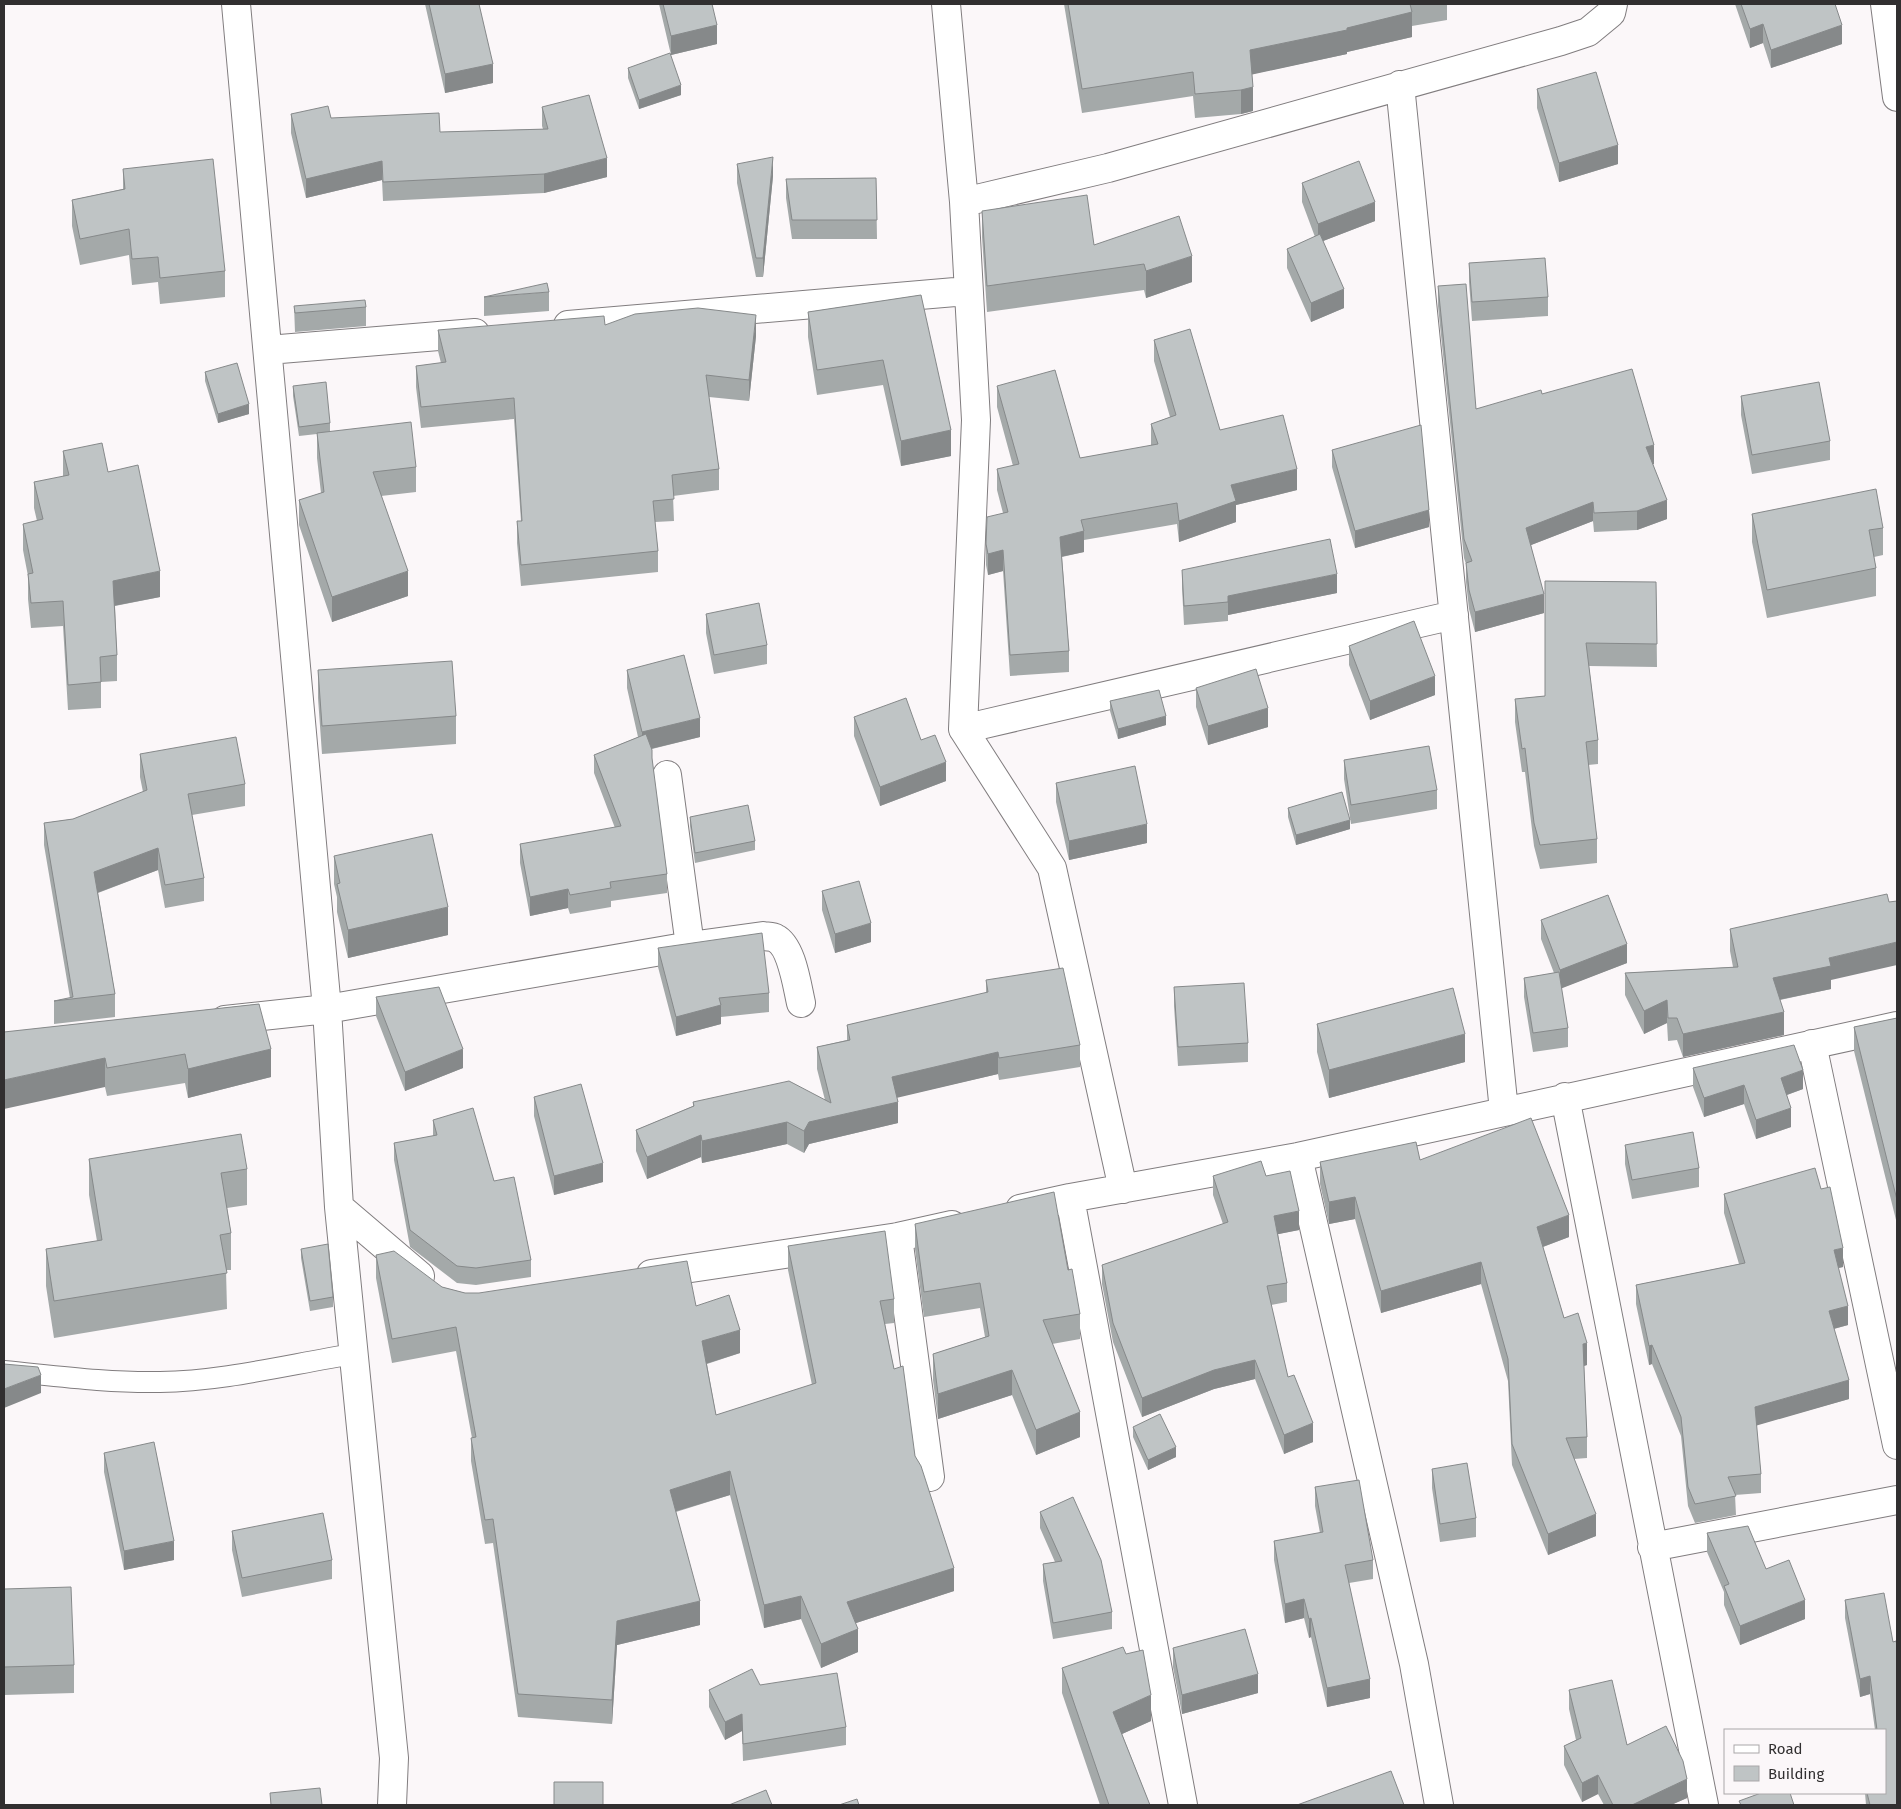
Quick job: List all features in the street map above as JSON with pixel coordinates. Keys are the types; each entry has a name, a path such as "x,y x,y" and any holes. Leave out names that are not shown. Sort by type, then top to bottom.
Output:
{"street":[{"path":"236,4 327,1009 339,1207 394,1758 392,1805"},
{"path":"946,4 964,202 976,420 963,729 1052,868 1123,1189"},
{"path":"964,202 1108,168 1588,32 1611,13 1613,4"},
{"path":"1885,4 1897,97"},
{"path":"1400,85 1504,1111"},
{"path":"544,327 968,291"},
{"path":"268,350 504,330"},
{"path":"963,729 1454,615"},
{"path":"667,776 690,946"},
{"path":"200,1023 327,1009 690,946 763,936 775,938 784,947 791,961 801,1003"},
{"path":"624,1278 898,1237 1070,1198 1298,1157 1565,1097 1897,1026"},
{"path":"1812,1044 1897,1445"},
{"path":"1565,1097 1704,1805"},
{"path":"1298,1157 1414,1664 1439,1805"},
{"path":"1070,1198 1183,1805"},
{"path":"339,1207 427,1282 442,1292"},
{"path":"898,1237 930,1477"},
{"path":"1652,1547 1897,1500"}],"lane":[{"path":"4,1371 120,1381 161,1382 209,1378 354,1354"}],"building":[{"path":"429,4 479,4 493,64 445,74"},
{"path":"663,4 712,4 717,25 671,36"},
{"path":"1068,4 1410,4 1412,12 1347,28 1347,30 1250,50 1253,87 1241,90 1195,94 1193,72 1082,89"},
{"path":"1741,4 1835,4 1842,25 1771,50 1763,24 1750,29"},
{"path":"670,53 681,85 639,100 628,68"},
{"path":"1596,72 1618,145 1559,163 1537,89"},
{"path":"589,95 607,158 544,174 383,182 382,161 306,179 291,114 328,106 331,118 439,113 440,132 548,129 542,107"},
{"path":"773,157 763,258 756,258 737,164"},
{"path":"213,159 225,271 160,278 158,257 132,259 129,229 80,239 72,200 125,189 123,169"},
{"path":"1359,161 1375,202 1318,224 1302,183"},
{"path":"876,178 877,220 792,220 786,179"},
{"path":"1087,195 1094,245 1179,216 1192,256 1146,271 1144,264 987,286 982,211"},
{"path":"1320,234 1344,289 1311,303 1287,249"},
{"path":"1545,258 1548,297 1472,302 1469,263"},
{"path":"547,283 549,292 484,297"},
{"path":"1466,284 1476,409 1541,390 1542,394 1632,369 1654,445 1646,447 1667,500 1637,511 1594,513 1593,502 1526,528 1544,594 1475,612 1469,590 1466,563 1472,561 1464,539 1438,286"},
{"path":"921,295 951,430 901,441 883,360 817,370 808,312"},
{"path":"365,300 366,307 295,313 294,306"},
{"path":"698,308 756,315 749,380 706,375 719,469 672,475 674,499 653,501 658,551 521,565 517,521 522,521 514,398 421,407 416,366 446,362 438,330 604,316 605,325 635,314"},
{"path":"1190,329 1220,430 1283,415 1297,469 1231,485 1236,501 1179,521 1177,503 1081,520 1084,531 1060,537 1069,651 1010,655 1003,550 988,554 986,544 987,517 1008,512 997,469 1019,464 997,386 1055,370 1080,458 1158,444 1151,424 1176,415 1154,340"},
{"path":"237,363 249,404 218,414 205,372"},
{"path":"326,382 330,423 299,427 293,386"},
{"path":"1819,382 1830,441 1752,455 1741,396"},
{"path":"411,422 416,467 373,472 408,571 332,597 299,500 324,492 317,433"},
{"path":"1421,425 1429,510 1355,531 1332,450"},
{"path":"102,443 108,472 138,465 160,571 113,581 117,655 100,657 101,682 68,685 63,601 31,603 28,574 33,573 23,524 43,519 34,482 69,475 63,451"},
{"path":"1876,489 1883,528 1869,530 1876,568 1767,590 1752,514"},
{"path":"1330,539 1337,574 1228,596 1228,602 1184,606 1182,570"},
{"path":"1545,581 1656,582 1657,644 1586,643 1598,740 1586,742 1597,839 1540,845 1534,823 1525,748 1522,749 1515,699 1545,696"},
{"path":"759,603 767,645 714,655 706,614"},
{"path":"1414,621 1435,676 1370,701 1349,646"},
{"path":"684,655 700,718 642,732 627,670"},
{"path":"452,661 456,716 322,726 318,670"},
{"path":"1256,669 1268,708 1208,726 1196,688"},
{"path":"1159,690 1166,716 1118,729 1110,701"},
{"path":"906,698 921,740 935,735 946,762 880,787 854,717"},
{"path":"646,734 652,750 667,874 610,882 611,888 570,895 568,889 530,897 520,844 621,826 594,755"},
{"path":"236,737 245,784 188,794 204,878 165,885 158,848 94,872 115,994 54,1001 73,997 44,823 73,819 147,790 140,754"},
{"path":"1429,746 1437,790 1351,805 1344,760"},
{"path":"1135,766 1147,824 1069,841 1056,783"},
{"path":"1342,792 1350,820 1296,835 1288,808"},
{"path":"748,805 755,841 695,853 690,817"},
{"path":"432,834 448,907 348,930 337,884 340,883 334,856"},
{"path":"859,881 871,923 835,934 822,891"},
{"path":"1887,894 1889,902 1897,901 1897,942 1829,958 1831,966 1773,978 1784,1012 1683,1034 1677,1018 1668,1018 1667,1000 1644,1011 1625,973 1738,967 1730,929"},
{"path":"1608,895 1627,944 1560,970 1541,920"},
{"path":"762,933 769,993 719,998 721,1005 676,1017 658,948"},
{"path":"1063,968 1080,1045 999,1058 998,1052 892,1077 898,1102 809,1122 804,1131 787,1122 702,1141 701,1135 647,1157 636,1130 694,1106 693,1102 789,1081 831,1103 817,1047 850,1040 847,1025 988,992 986,980"},
{"path":"1559,972 1568,1028 1533,1033 1524,978"},
{"path":"1244,983 1248,1043 1178,1047 1174,987"},
{"path":"439,987 463,1049 405,1072 376,997"},
{"path":"1453,988 1465,1034 1329,1070 1317,1024"},
{"path":"259,1004 271,1049 188,1069 185,1054 107,1068 105,1058 4,1080 4,1032"},
{"path":"1897,1018 1897,1200 1854,1027"},
{"path":"1794,1045 1803,1070 1781,1078 1791,1108 1756,1120 1744,1085 1704,1098 1693,1068"},
{"path":"581,1084 603,1163 554,1176 534,1097"},
{"path":"473,1108 494,1181 514,1177 531,1260 476,1268 457,1266 410,1230 394,1143 437,1135 433,1120"},
{"path":"1531,1118 1569,1215 1537,1227 1564,1318 1578,1313 1587,1343 1583,1344 1587,1437 1566,1438 1596,1514 1548,1534 1512,1444 1508,1359 1481,1262 1381,1291 1355,1197 1329,1202 1320,1162 1416,1142 1420,1160"},
{"path":"1693,1132 1699,1168 1632,1180 1625,1145"},
{"path":"241,1134 247,1169 221,1173 231,1233 220,1235 227,1273 54,1301 46,1249 102,1240 89,1159"},
{"path":"1261,1161 1266,1176 1290,1171 1299,1211 1274,1216 1287,1283 1267,1286 1288,1377 1294,1375 1313,1423 1284,1435 1255,1360 1214,1370 1142,1398 1113,1323 1102,1265 1228,1222 1213,1176"},
{"path":"1815,1168 1821,1189 1830,1187 1843,1248 1834,1250 1848,1306 1829,1311 1849,1380 1755,1407 1761,1474 1728,1477 1736,1496 1695,1504 1688,1487 1681,1417 1652,1345 1649,1346 1636,1285 1745,1263 1724,1194"},
{"path":"1054,1192 1068,1270 1072,1269 1080,1314 1043,1320 1080,1412 1036,1430 1012,1370 938,1394 933,1354 989,1336 980,1283 924,1292 915,1224"},
{"path":"885,1231 894,1299 880,1301 894,1369 903,1366 915,1456 921,1466 954,1568 847,1602 858,1629 821,1644 801,1596 764,1605 730,1471 670,1490 700,1601 617,1621 612,1700 518,1694 493,1519 485,1520 471,1438 476,1437 456,1327 392,1339 376,1255 394,1251 442,1287 465,1293 479,1293 687,1261 696,1306 729,1295 740,1330 702,1341 716,1415 816,1383 788,1246"},
{"path":"328,1244 333,1297 310,1301 301,1249"},
{"path":"4,1364 38,1367 41,1375 4,1389"},
{"path":"1160,1414 1176,1447 1148,1460 1133,1427"},
{"path":"154,1442 174,1541 124,1551 104,1453"},
{"path":"1467,1463 1476,1518 1440,1524 1432,1469"},
{"path":"1359,1480 1373,1560 1345,1565 1370,1679 1327,1688 1311,1618 1309,1619 1304,1599 1285,1604 1274,1541 1323,1532 1315,1487"},
{"path":"1073,1497 1101,1560 1112,1612 1053,1623 1043,1564 1062,1561 1040,1512"},
{"path":"323,1513 332,1560 242,1578 232,1531"},
{"path":"1748,1526 1766,1569 1789,1560 1805,1600 1740,1626 1724,1586 1729,1584 1707,1533"},
{"path":"71,1587 74,1665 4,1667 4,1589"},
{"path":"1884,1593 1893,1642 1896,1641 1897,1646 1897,1805 1870,1805 1867,1794 1886,1794 1886,1729 1877,1729 1870,1676 1860,1679 1845,1600"},
{"path":"1245,1629 1258,1674 1182,1695 1173,1648"},
{"path":"1123,1647 1126,1654 1143,1650 1151,1695 1113,1712 1150,1805 1109,1805 1062,1668"},
{"path":"752,1669 760,1685 837,1673 846,1727 743,1744 742,1714 725,1722 709,1690"},
{"path":"1612,1680 1627,1745 1666,1726 1683,1761 1687,1779 1632,1805 1613,1805 1598,1775 1582,1783 1564,1746 1581,1738 1569,1690"},
{"path":"1391,1771 1404,1805 1297,1805"},
{"path":"554,1782 603,1782 603,1805 554,1805"},
{"path":"320,1788 322,1805 271,1805 270,1793"},
{"path":"766,1790 772,1805 729,1805"},
{"path":"1758,1794 1790,1794 1794,1805 1741,1805 1739,1801"},
{"path":"857,1799 859,1805 839,1805"}]}
